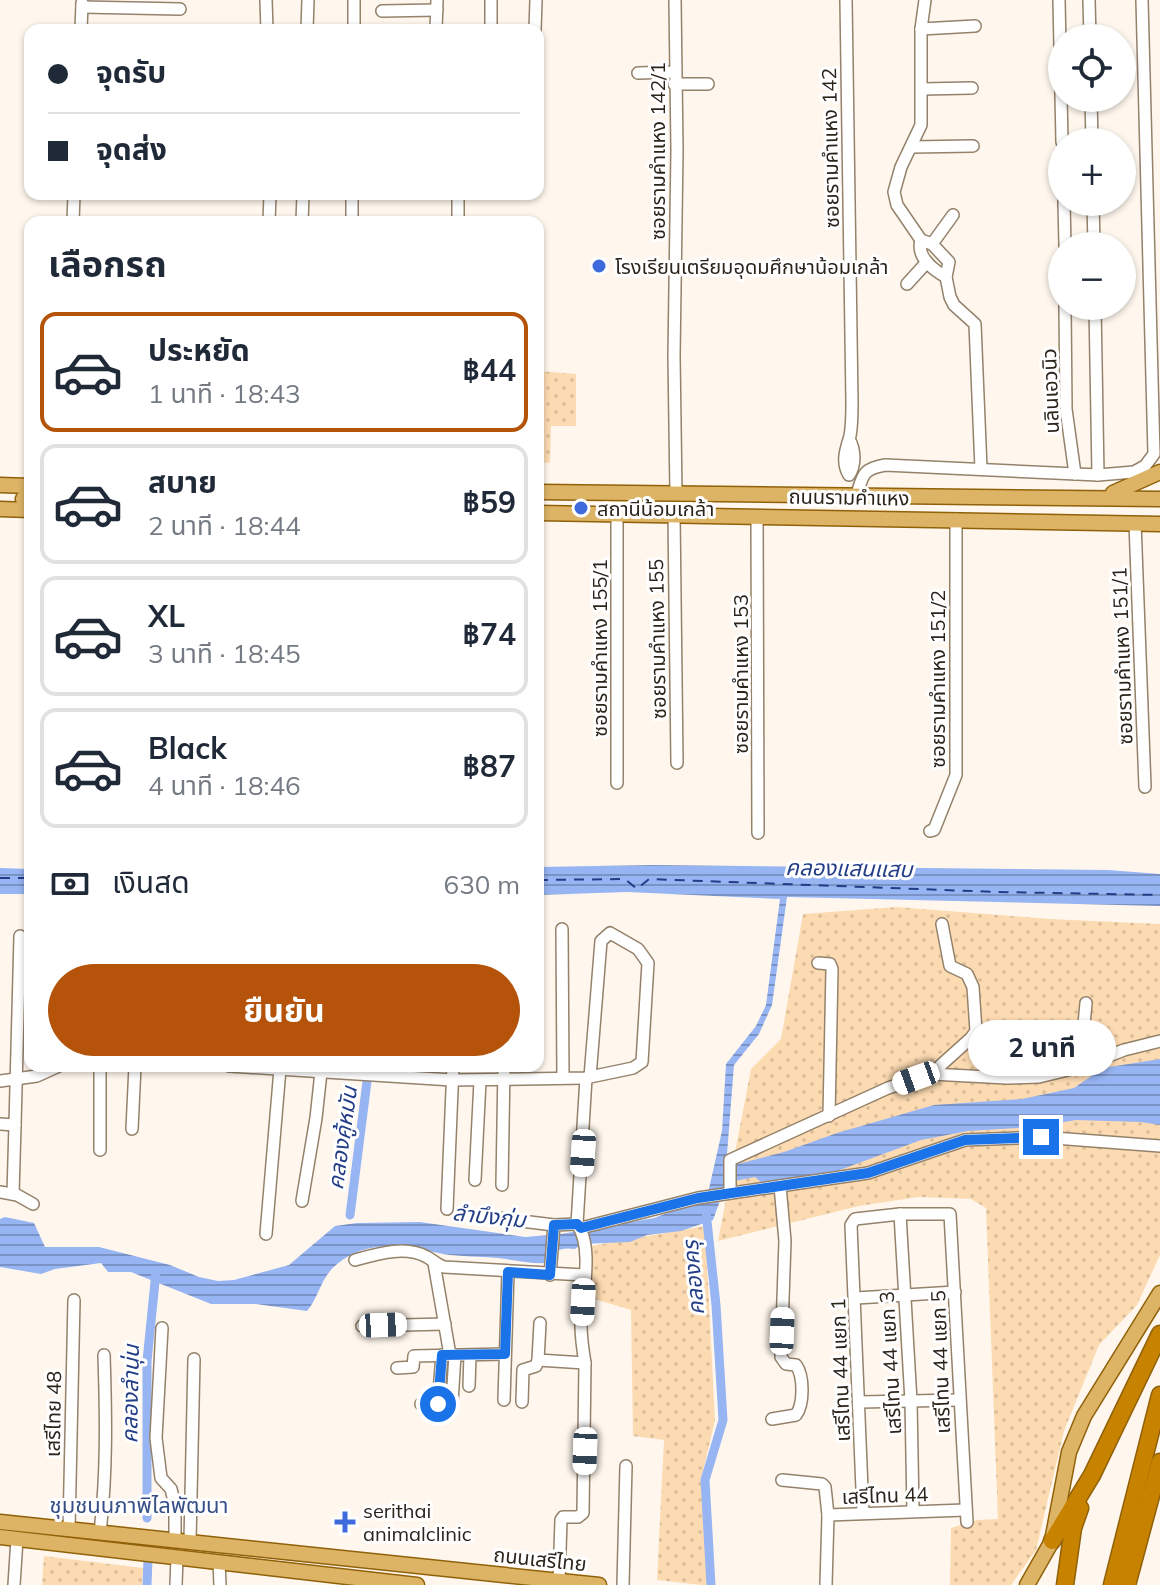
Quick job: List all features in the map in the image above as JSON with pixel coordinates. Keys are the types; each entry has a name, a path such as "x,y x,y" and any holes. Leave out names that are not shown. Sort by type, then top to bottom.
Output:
{"highway":[{"path":"1052,1541 1092,1475 1160,1334"},
{"path":"1112,1585 1160,1395"},
{"path":"1127,1585 1160,1462"},
{"path":"1065,1585 1073,1528 1092,1475"}],"main road":[{"path":"1101,497 1134,486 1160,472"},
{"path":"0,485 24,486"},
{"path":"0,485 8,498 0,508"},
{"name":"ถนนรามคำแหง","path":"544,492 1160,499"},
{"path":"0,508 24,510"},
{"name":"ถนนรามคำแหง","path":"544,513 1160,524"},
{"path":"1027,1585 1052,1541 1069,1452 1084,1416 1160,1293"},
{"name":"ถนนเสรีไทย","path":"0,1522 182,1541 445,1577 599,1585"},
{"path":"0,1537 219,1562 311,1579 417,1585"}],"street":[{"path":"266,0 267,24"},
{"path":"307,24 308,0"},
{"path":"354,0 354,24"},
{"path":"491,0 491,24"},
{"path":"535,24 536,0"},
{"name":"ซอยรามคำแหง 142/1","path":"675,0 676,494"},
{"name":"ซอยรามคำแหง 142","path":"846,0 852,380 849,439 854,445 854,469 849,475 853,496"},
{"path":"925,0 921,29 921,125 896,179 894,192 897,205 926,242 949,262 946,277 954,305 975,324 981,469"},
{"path":"1059,0 1062,128"},
{"path":"1089,0 1090,24"},
{"name":"ถนนรามคำแหง","path":"853,496 865,472 885,465 1098,475 1134,472 1145,466 1154,454 1142,0"},
{"path":"81,24 82,3 136,3 180,9"},
{"path":"382,11 437,5"},
{"path":"921,29 975,26"},
{"path":"638,73 708,84"},
{"path":"922,89 972,88"},
{"path":"911,147 973,146"},
{"path":"946,277 927,262 919,249 953,215"},
{"path":"907,284 927,262"},
{"name":"นลินเอวนิว","path":"1065,320 1066,409 1075,474"},
{"path":"1095,320 1098,475"},
{"name":"ซอยรามคำแหง 155/1","path":"617,514 617,783"},
{"name":"ซอยรามคำแหง 155","path":"674,515 677,763"},
{"name":"ซอยรามคำแหง 153","path":"757,516 758,833"},
{"name":"ซอยรามคำแหง 151/2","path":"930,831 939,822 956,775 956,519"},
{"name":"ซอยรามคำแหง 151/1","path":"1135,523 1145,787"},
{"path":"931,1074 971,1038 976,1025 973,987 966,973 950,966 942,924"},
{"path":"562,929 563,1078"},
{"path":"337,1072 366,1076 411,1072 452,1080 504,1081 588,1077 633,1068 642,1062 648,963 635,946 610,933 601,941 588,1077 580,1228 586,1245 581,1329 585,1363 583,1513 561,1520 559,1581"},
{"path":"13,1194 20,936"},
{"path":"818,963 830,964 832,969 829,1116"},
{"path":"1080,1067 1086,1003"},
{"path":"729,1191 730,1160 888,1088 931,1074 1039,1077 1160,1041"},
{"path":"0,1081 46,1072"},
{"path":"100,1072 100,1150"},
{"path":"132,1129 135,1072"},
{"path":"266,1234 280,1072"},
{"path":"302,1201 316,1118 315,1072"},
{"path":"447,1209 453,1072"},
{"path":"502,1185 504,1072"},
{"path":"475,1180 480,1081"},
{"path":"0,1124 15,1125"},
{"path":"497,1218 554,1229 580,1228 729,1191 868,1173 965,1140 989,1137 1041,1137 1160,1146"},
{"path":"772,1419 796,1415 801,1408 800,1371 796,1365 786,1364 781,1357 785,1241 780,1186"},
{"path":"0,1192 13,1194 33,1204"},
{"name":"เสรีไทน 44 แยก 5","path":"900,1214 950,1214 966,1516"},
{"name":"เสรีไทน 44 แยก 1","path":"863,1513 851,1225 855,1219 900,1214"},
{"name":"เสรีไทน 44 แยก 3","path":"900,1214 911,1401 913,1511"},
{"path":"550,1275 554,1229"},
{"path":"355,1260 386,1252 404,1252 425,1256 444,1267 584,1275"},
{"path":"434,1263 445,1324 452,1402"},
{"path":"504,1400 508,1272"},
{"path":"856,1298 955,1292"},
{"name":"เสรีไทย 48","path":"69,1529 74,1300"},
{"path":"522,1402 523,1370 536,1366 538,1360 540,1323"},
{"path":"362,1326 445,1324"},
{"path":"162,1328 156,1438 161,1478 171,1489 182,1541"},
{"path":"397,1368 413,1367 414,1356 505,1354"},
{"path":"100,1532 107,1458 104,1355"},
{"path":"421,1404 437,1404 449,1355"},
{"path":"469,1386 470,1355"},
{"path":"182,1541 194,1359"},
{"path":"538,1360 585,1363"},
{"path":"860,1402 959,1400"},
{"path":"623,1585 626,1466"},
{"path":"782,1480 822,1484 828,1515"},
{"name":"เสรีไทน 44","path":"826,1585 828,1515 913,1511 966,1516"},
{"path":"14,1585 17,1539"},
{"path":"176,1585 177,1557"},
{"path":"219,1562 220,1585"}],"shaded area":[{"path":"544,371 576,374 576,426 551,426 550,463 544,462"},
{"path":"897,907 1160,924 1160,1255 1137,1305 1099,1345 1064,1431 1036,1550 1011,1585 950,1585 951,1528 977,1520 998,1519 986,1208 971,1199 918,1197 859,1206 718,1241 751,1069 781,1039 803,914"},
{"path":"705,1226 715,1420 701,1480 708,1585 701,1585 657,1580 664,1440 633,1436 631,1310 588,1297 591,1246"},
{"path":"44,1556 143,1568 142,1585 42,1585"}],"water":[{"name":"คลองแสนแสบ","path":"654,865 1108,870 1160,874 1160,906 787,897 772,1005 759,1034 734,1065 726,1167 934,1105 1022,1099 1074,1088 1103,1068 1160,1059 1160,1125 1076,1120 1035,1127 968,1131 921,1140 829,1174 763,1184 755,1177 730,1182 713,1220 681,1231 647,1235 630,1242 582,1244 575,1249 562,1249 547,1263 388,1246 361,1250 336,1265 327,1275 307,1311 256,1304 211,1304 131,1272 108,1272 101,1263 41,1274 0,1267 0,1219 5,1217 34,1223 45,1247 99,1247 218,1281 234,1280 289,1265 335,1226 420,1222 525,1237 561,1234 654,1218 708,1193 722,1131 726,1064 756,1026 766,1005 780,899 627,892 544,895 544,867"},
{"path":"0,868 24,869 24,894 0,894"}],"waterway":[{"name":"คลองคู้หมัน","path":"350,1215 368,1072"},
{"name":"คลองครุ","path":"706,1212 723,1420 705,1480 711,1585"},
{"name":"คลองลำนุ่น","path":"147,1518 147,1361 156,1272"},
{"name":"คลองลำนุ่น","path":"147,1585 148,1559"}],"ferry route":[{"path":"0,878 24,878"},
{"path":"544,880 625,879 637,889 649,879 1160,895"}],"place":[{"name":"โรงเรียนเตรียมอุดมศึกษาน้อมเกล้า","path":"599,266"},
{"name":"สถานีน้อมเกล้า","path":"581,508"},
{"name":"serithai animalclinic","path":"345,1522"}],"district":[{"name":"ชุมชนนภาพิไลพัฒนา","path":"139,1505"}],"route":[{"path":"438,1404 442,1355 505,1354 508,1272 550,1275 554,1225 577,1224 581,1228 698,1198 868,1173 965,1140 1041,1137"}],"water label":[{"name":"ลำบึงกุ่ม","path":"489,1216"}]}
